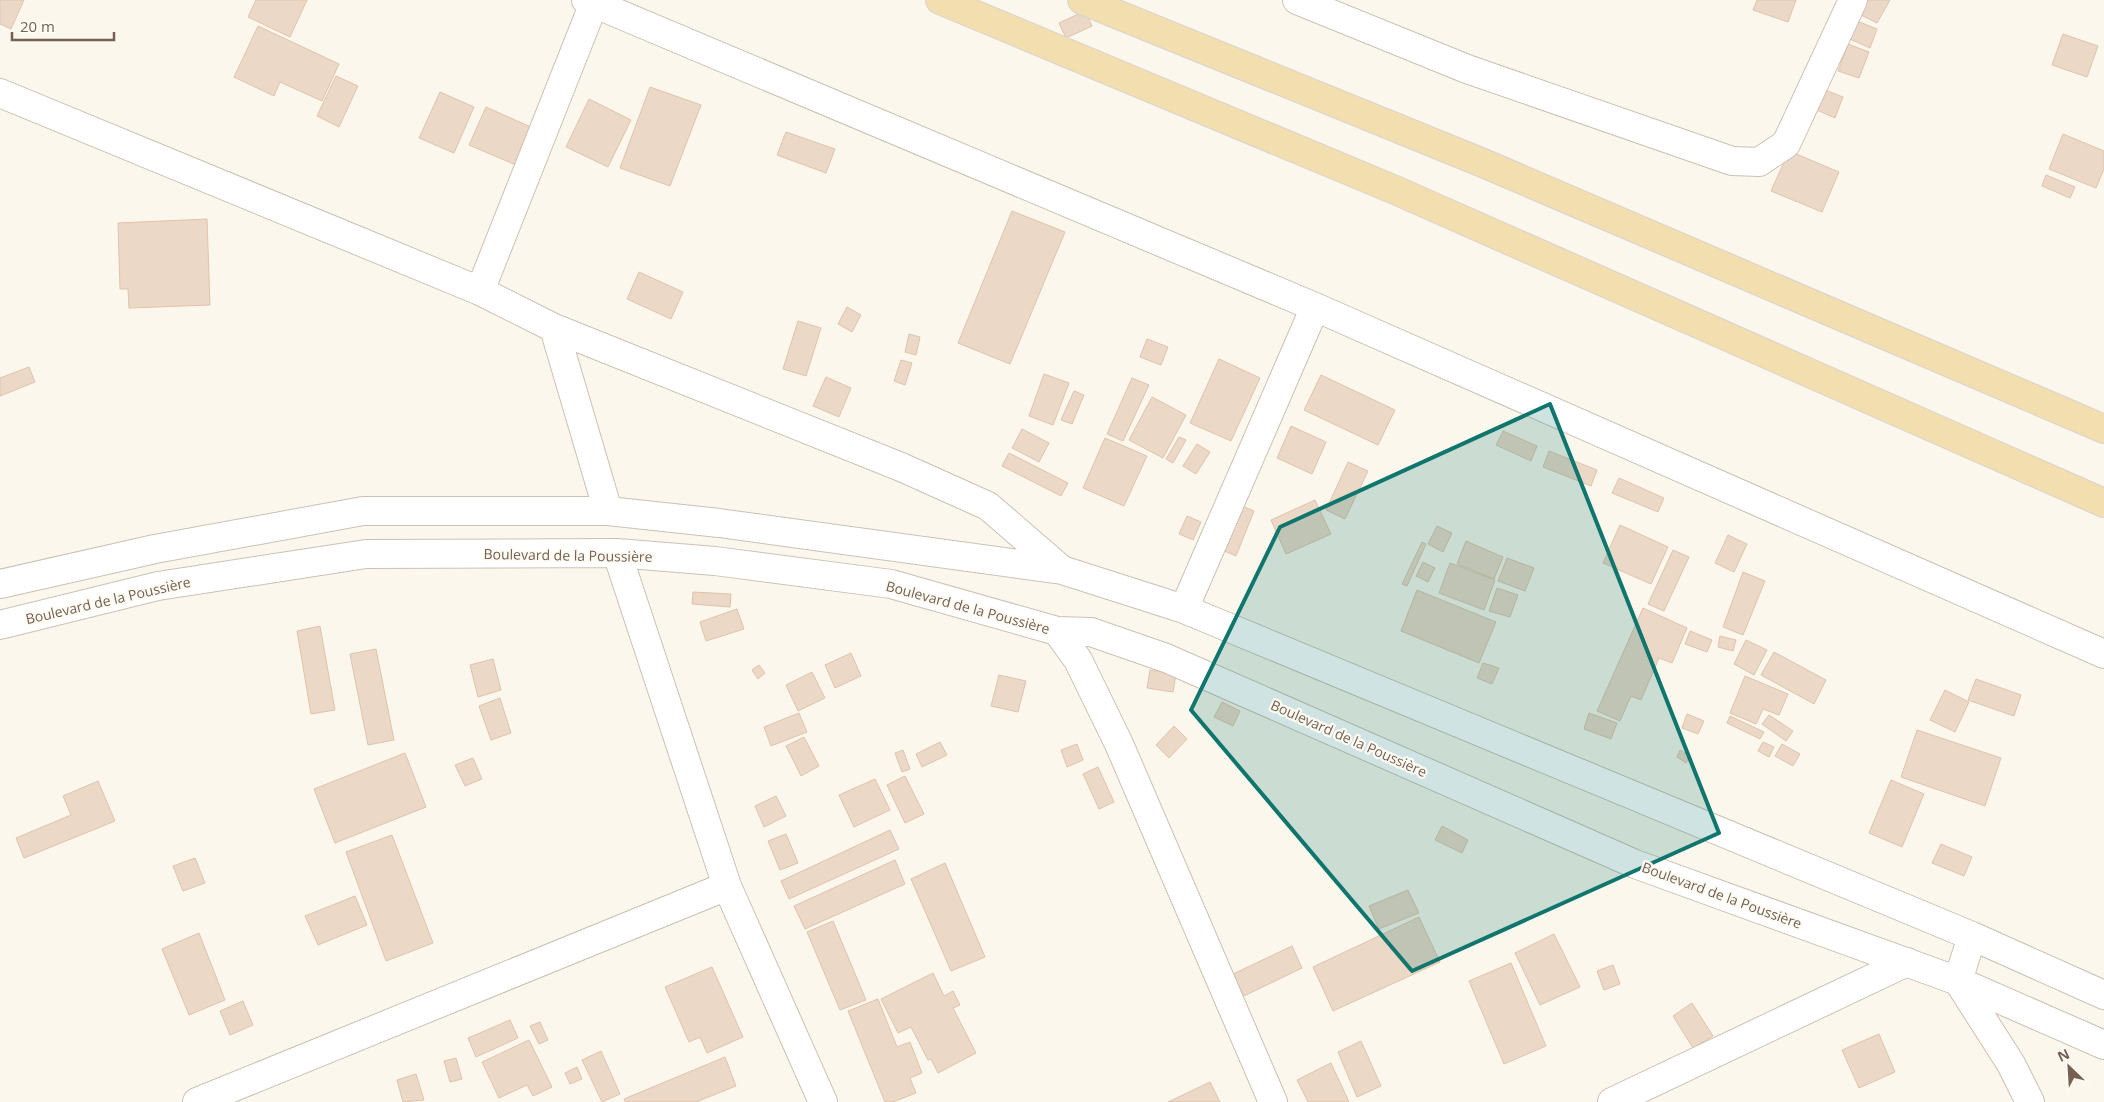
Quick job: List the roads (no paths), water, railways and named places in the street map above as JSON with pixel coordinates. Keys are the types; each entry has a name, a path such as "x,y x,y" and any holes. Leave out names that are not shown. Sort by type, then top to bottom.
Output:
{"main road":[{"path":"940,0 1404,194 2104,502"},
{"path":"1082,0 1483,163 2104,429"}],"street":[{"path":"1297,0 1476,72 1732,161 1759,162 1786,144 1853,0"},
{"path":"480,291 590,2 1314,307 2104,654"},
{"path":"0,93 480,291 554,328 901,467 988,506 1062,570"},
{"path":"1184,609 1314,307"},
{"path":"554,328 608,511"},
{"path":"0,584 155,549 364,511 608,511 719,523 1062,570 1184,609 1972,936 2104,995"},
{"path":"617,553 727,886 823,1102"},
{"name":"Boulevard de la Poussière","path":"0,625 158,586 366,554 617,553 715,561 891,584 1057,631 1091,632 1166,658 1635,864 1958,981 2104,1045"},
{"path":"1057,631 1078,660 1119,744 1272,1102"},
{"path":"197,1102 727,886"},
{"path":"1972,936 1958,981 2011,1064 2030,1102"},
{"path":"1612,1102 1907,962"}]}
